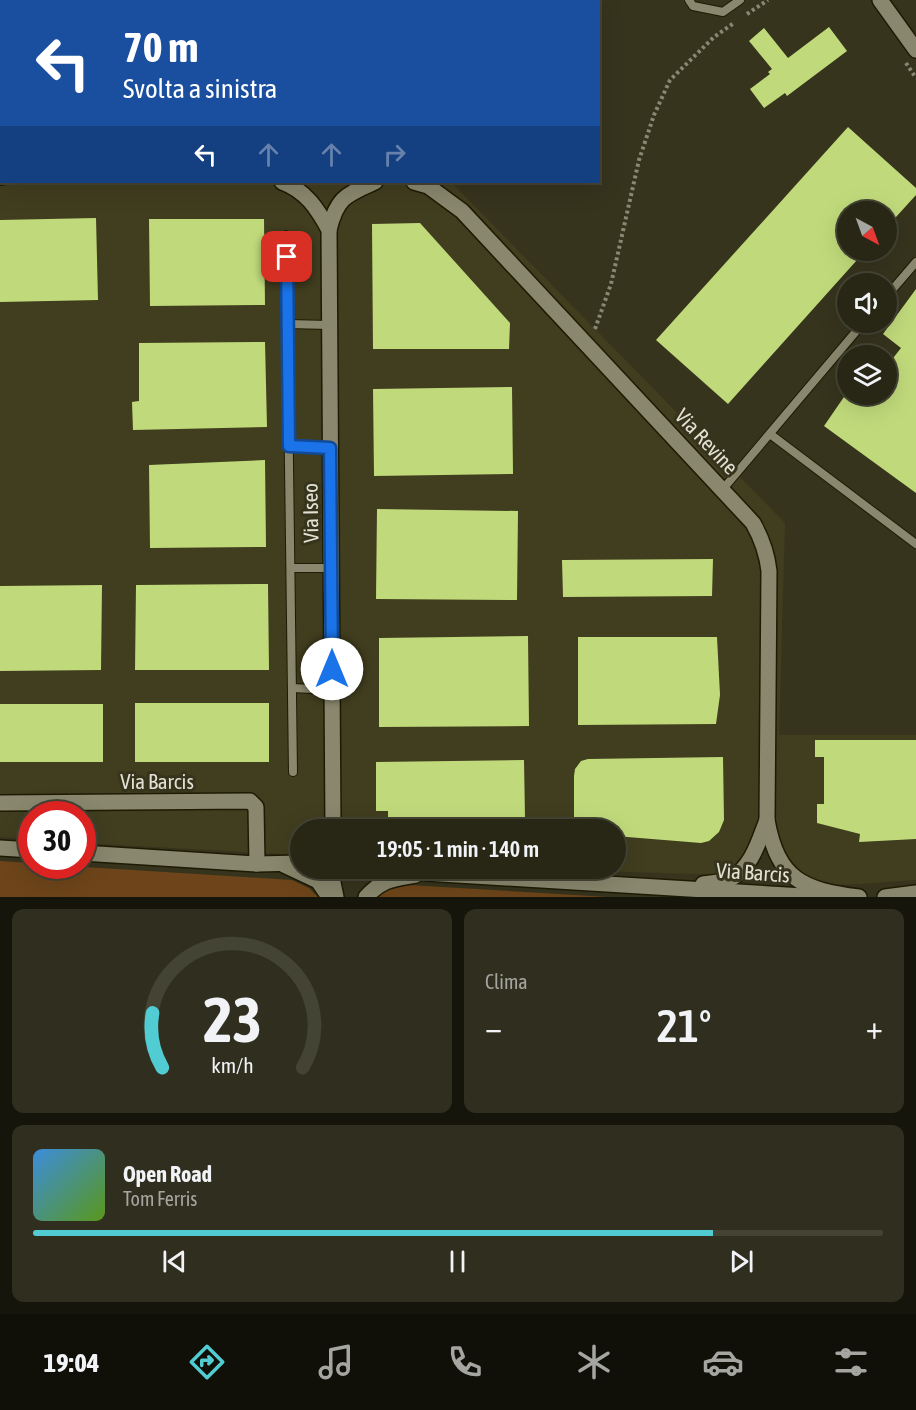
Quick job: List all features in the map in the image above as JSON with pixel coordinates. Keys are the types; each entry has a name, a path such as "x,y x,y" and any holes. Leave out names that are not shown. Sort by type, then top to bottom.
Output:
{"street":[{"path":"880,0 916,50"},
{"name":"Via Iseo","path":"284,183 306,195 317,207 329,230 333,819"},
{"path":"329,230 334,210 349,193 373,183"},
{"name":"Via Revine","path":"418,183 428,186 462,211 753,523 768,556 770,589 767,820 771,842 780,859 795,877 818,891 859,897"},
{"name":"Via Barcis","path":"0,803 250,801 256,807 257,864"},
{"name":"Via Revine","path":"684,888 731,878 746,865 755,851 767,820"},
{"path":"0,848 18,849"},
{"path":"96,854 257,864 290,864"},
{"path":"281,864 318,881 329,897"},
{"path":"332,879 336,897"},
{"name":"Via Barcis","path":"366,897 375,887 393,879"},
{"name":"Via Barcis","path":"529,879 820,897"},
{"name":"Via Barcis","path":"664,897 684,888"},
{"path":"885,897 916,894"}],"lane":[{"path":"689,0 693,6 723,12 740,0"},
{"path":"286,235 293,772"},
{"path":"897,284 916,262"},
{"path":"288,324 329,325"},
{"path":"723,489 855,333"},
{"path":"770,434 916,544"},
{"path":"289,446 330,448"},
{"path":"291,568 331,568"},
{"path":"292,688 332,690"}],"path":[{"path":"588,346 611,284 639,160 654,115 670,80 714,37 768,0"}],"shaded area":[{"path":"0,183 450,183 454,185 785,523 779,735 916,735 916,880 831,885 814,881 798,874 782,856 774,834 723,875 626,872 626,819 290,819 290,854 96,844 96,801 18,801 18,838 0,837"},
{"path":"0,861 18,862 18,879 96,879 96,868 292,880 309,888 318,897 0,897"},
{"path":"409,885 608,897 375,897 390,887"}],"building":[{"path":"829,27 847,51 787,96 785,93 764,108 750,89 770,74 768,72 772,69 749,41 764,28 788,58"},
{"path":"848,127 916,188 916,195 897,216 897,201 837,201 837,261 856,261 845,273 837,273 837,282 728,404 656,340"},
{"path":"96,218 98,300 0,302 0,220"},
{"path":"149,219 264,219 265,305 150,306"},
{"path":"420,223 510,323 509,349 373,349 372,224"},
{"path":"916,289 916,493 824,426 838,405 897,405 897,353 901,348 883,334 897,333 897,315"},
{"path":"265,342 267,427 133,430 132,402 139,401 139,343"},
{"path":"512,387 513,474 374,476 373,389"},
{"path":"265,460 266,547 150,548 149,465"},
{"path":"377,509 518,511 517,600 376,599"},
{"path":"713,559 712,596 563,597 562,560"},
{"path":"268,584 269,670 135,670 136,585"},
{"path":"102,585 101,670 0,671 0,586"},
{"path":"528,636 529,726 379,727 379,638"},
{"path":"578,637 717,637 720,695 716,724 578,725"},
{"path":"135,703 269,703 269,762 135,762"},
{"path":"0,704 103,704 103,762 0,762"},
{"path":"815,740 916,740 916,839 859,842 860,834 817,823 817,804 824,804 824,757 815,757"},
{"path":"723,757 724,820 719,832 709,841 701,843 626,837 626,819 574,819 575,769 581,761 588,759"},
{"path":"524,760 525,818 388,819 388,811 376,811 376,762"}],"route":[{"path":"287,257 289,446 330,448 332,669"}]}
